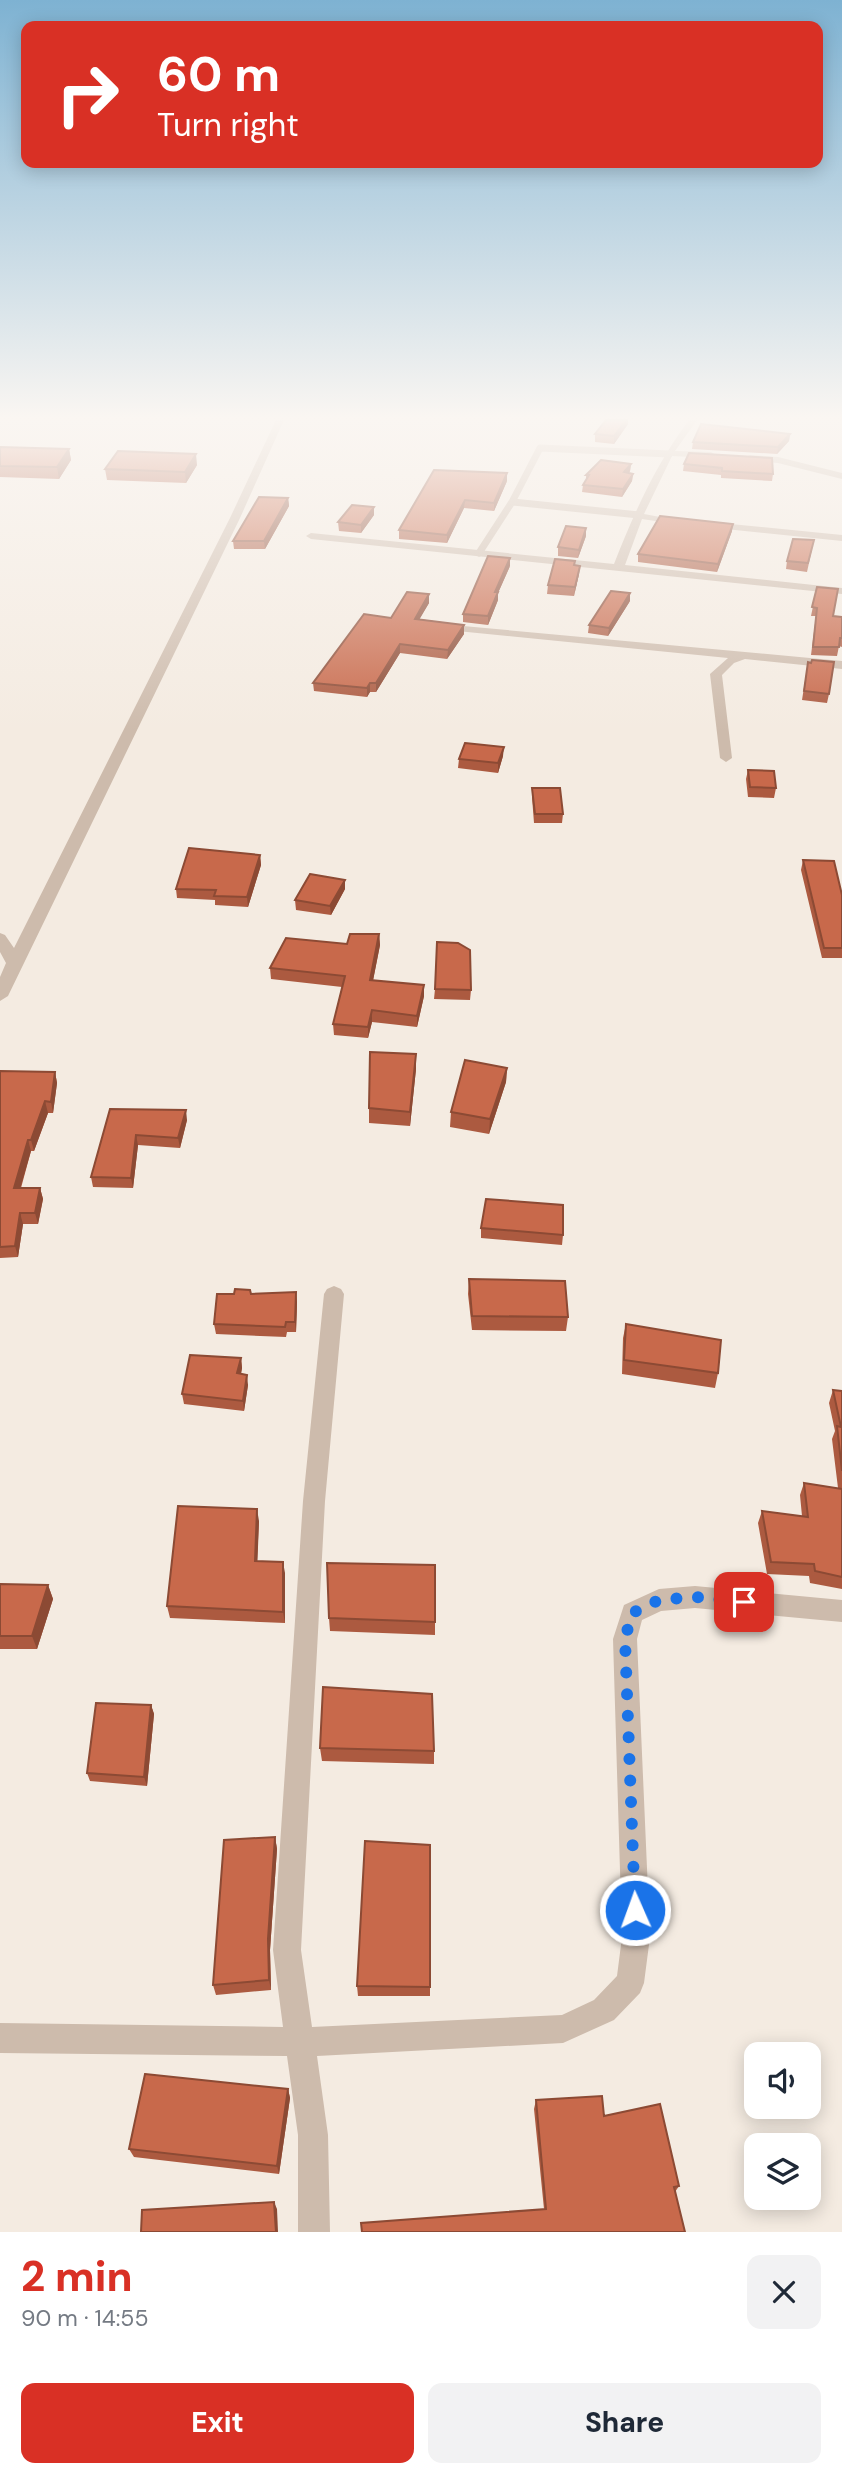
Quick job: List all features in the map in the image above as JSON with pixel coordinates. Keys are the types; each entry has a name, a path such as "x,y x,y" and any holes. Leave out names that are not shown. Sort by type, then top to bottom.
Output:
{"street":[{"path":"0,996 232,524"},
{"path":"619,566 635,524"},
{"path":"719,524 842,538"},
{"path":"311,536 842,591"},
{"path":"435,626 842,665"},
{"path":"726,758 716,674 730,661 746,655"},
{"path":"0,938 15,963"},
{"path":"314,2232 313,2135 287,1950 314,1501 334,1294"},
{"path":"0,2038 300,2042 563,2029 604,2010 630,1983 636,1937 625,1639 632,1613 659,1600 695,1597 842,1611"}],"lane":[{"path":"479,554 499,524"}],"building":[{"path":"243,524 273,524 264,541 233,541"},
{"path":"402,524 453,524 447,535 399,530"},
{"path":"655,524 733,524 718,564 638,554"},
{"path":"566,526 586,528 579,550 558,547"},
{"path":"793,539 814,540 808,563 787,561"},
{"path":"488,556 510,558 488,616 463,614"},
{"path":"555,559 575,561 574,565 580,566 575,587 548,585"},
{"path":"817,587 838,589 833,616 842,617 839,647 813,647 817,608 812,607"},
{"path":"611,591 630,593 609,628 589,625"},
{"path":"407,592 429,594 415,619 464,625 448,650 400,644 376,683 370,683 367,688 313,683 364,614 391,618"},
{"path":"812,660 834,662 829,694 804,691 808,662 811,663"},
{"path":"465,743 504,747 498,763 459,759"},
{"path":"748,770 774,771 776,788 750,787"},
{"path":"532,788 560,788 563,814 535,814"},
{"path":"189,848 260,855 247,897 214,896 216,890 176,889"},
{"path":"803,860 834,861 842,895 842,948 824,948"},
{"path":"310,874 345,880 330,906 295,900"},
{"path":"350,934 379,934 370,980 424,985 417,1016 372,1010 368,1027 333,1024 345,976 270,968 286,938 347,944"},
{"path":"437,942 458,943 470,950 471,990 435,989"},
{"path":"370,1052 416,1054 410,1112 369,1108"},
{"path":"465,1060 507,1068 490,1119 451,1112"},
{"path":"0,1071 55,1072 51,1102 45,1101 31,1140 28,1140 14,1188 40,1188 35,1213 20,1213 15,1246 0,1247"},
{"path":"110,1109 186,1110 178,1138 136,1135 131,1178 91,1177"},
{"path":"486,1199 563,1205 563,1235 481,1228"},
{"path":"469,1279 565,1281 568,1317 472,1316"},
{"path":"235,1289 250,1290 251,1294 296,1292 295,1322 286,1322 285,1327 214,1324 217,1294 234,1294"},
{"path":"626,1324 721,1340 718,1373 624,1360"},
{"path":"190,1355 241,1358 237,1373 247,1375 243,1401 182,1394"},
{"path":"833,1390 842,1391 842,1471 837,1426 841,1427"},
{"path":"804,1483 842,1489 842,1577 815,1571 814,1564 771,1562 762,1511 808,1517"},
{"path":"178,1506 257,1509 255,1561 283,1562 283,1612 167,1606"},
{"path":"327,1563 435,1565 435,1622 329,1618"},
{"path":"0,1584 48,1585 32,1636 0,1636"},
{"path":"323,1687 432,1694 434,1751 320,1748"},
{"path":"96,1703 151,1705 144,1777 87,1773"},
{"path":"275,1837 268,1939 269,1980 213,1985 224,1840"},
{"path":"365,1841 430,1845 430,1987 357,1986"},
{"path":"145,2074 288,2089 277,2166 129,2149"},
{"path":"602,2096 604,2116 660,2104 679,2186 674,2187 685,2232 362,2232 361,2223 546,2209 536,2100"},
{"path":"274,2202 276,2232 141,2232 142,2210"}],"route":[{"path":"635,1910 625,1639 632,1613 659,1600 695,1597 744,1602"}]}
